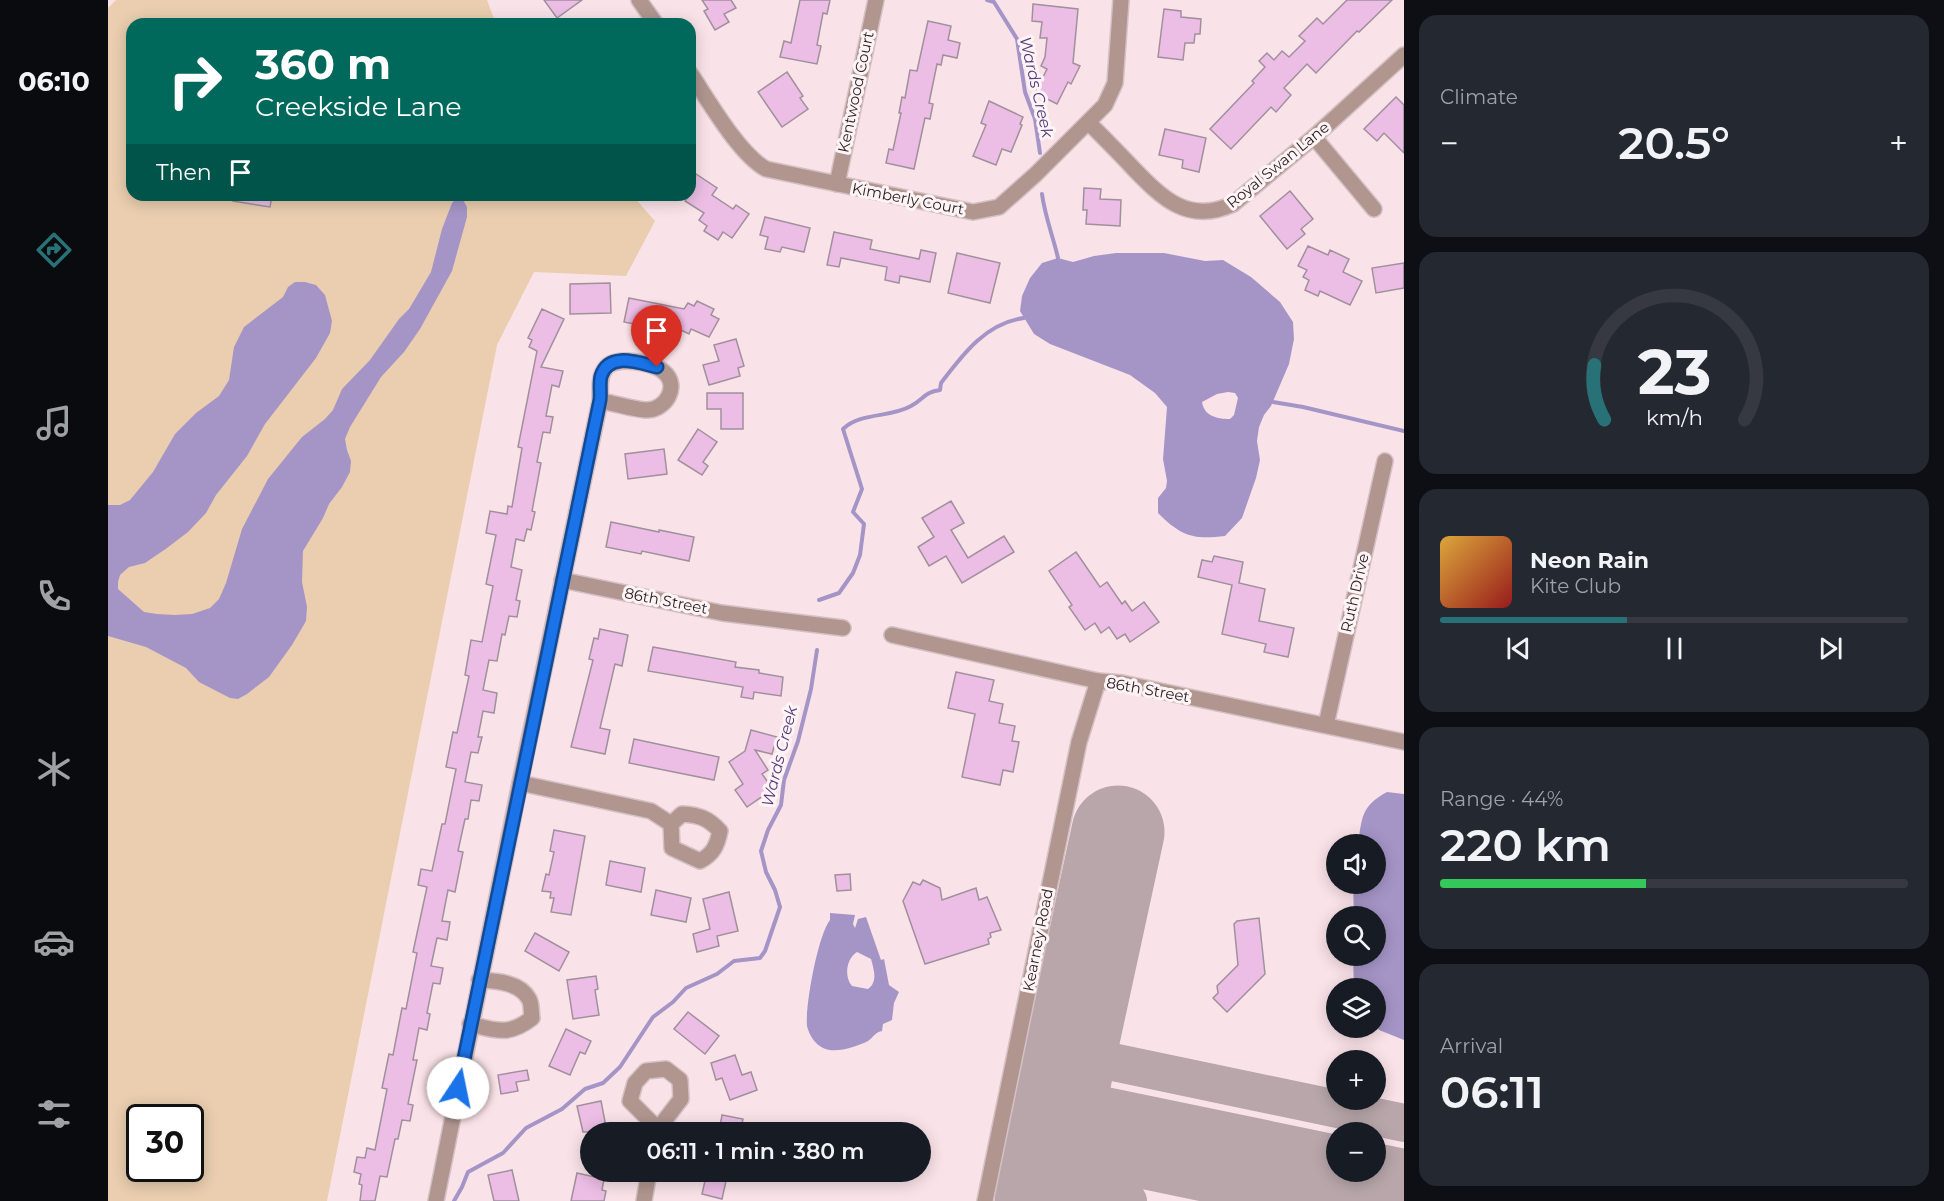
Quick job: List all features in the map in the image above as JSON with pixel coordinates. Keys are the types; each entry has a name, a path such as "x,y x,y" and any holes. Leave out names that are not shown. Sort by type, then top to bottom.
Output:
{"street":[{"path":"639,0 652,18"},
{"name":"Kentwood Court","path":"837,184 876,0"},
{"name":"Kimberly Court","path":"696,82 738,142 760,166 766,169 966,211 999,207 1022,188 1106,105 1115,83 1120,0"},
{"name":"Royal Swan Lane","path":"1089,123 1169,202 1197,212 1219,210 1233,204 1314,137 1404,55"},
{"path":"1314,137 1374,209"},
{"path":"436,1201 470,1024 600,400 600,379 605,368 615,362 625,360 657,367 665,373 669,381 670,393 666,402 659,408 646,410 600,400"},
{"name":"Ruth Drive","path":"1326,725 1385,461"},
{"name":"86th Street","path":"562,580 722,613 843,628"},
{"name":"86th Street","path":"892,635 1098,681 1122,683 1404,742"},
{"name":"Kearney Road","path":"985,1201 1079,742 1098,681"},
{"path":"520,783 651,811 671,824"},
{"path":"470,1024 500,1031 518,1029 532,1018 529,999 517,987 501,982 480,980"},
{"path":"644,1201 647,1182"}],"shaded area":[{"path":"116,0 487,0 494,18 126,18 126,201 637,201 655,221 626,276 534,272 497,345 327,1201 108,1201 108,8"},
{"path":"464,201 467,207 467,217 452,271 420,329 404,352 381,377 350,427 345,439 351,461 350,472 303,551 302,582 307,607 306,621 269,677 238,699 230,698 199,682 186,668 146,647 108,636 108,505 120,505 130,500 153,472 175,434 196,413 219,396 229,380 234,347 244,327 283,297 288,287 295,282 316,285 325,295 332,321 330,333 316,358 265,424 247,456 216,495 206,513 188,532 167,548 145,563 129,567 120,575 118,589 144,612 192,614 210,608 219,599 242,529 268,479 302,437 333,410 342,389 370,360 399,319 409,309 431,272 442,229 452,203"},
{"path":"1116,253 1164,253 1205,261 1223,260 1251,277 1280,302 1293,322 1294,339 1289,364 1271,406 1259,427 1257,441 1260,460 1256,478 1242,518 1225,536 1188,535 1174,527 1158,513 1158,498 1166,488 1167,481 1163,459 1167,407 1155,393 1130,375 1050,344 1034,334 1020,311 1022,296 1030,278 1042,263 1058,258 1073,262","holes":["1235,393 1238,398 1234,415 1230,419 1212,416 1205,411 1202,402 1217,394"]},
{"path":"1387,792 1404,794 1404,1040 1386,1033 1386,978 1354,978 1353,966 1386,966 1386,906 1354,906 1353,894 1386,894 1386,834 1360,834 1364,813 1378,797"},
{"path":"830,913 855,915 853,924 855,928 858,919 866,917 881,960 884,959 889,985 899,992 894,1003 892,1020 883,1024 882,1031 868,1041 839,1050 828,1050 820,1046 809,1033 807,1026 813,971 825,928 830,920","holes":["857,952 871,959 874,976 871,986 868,989 852,986 847,973 850,959"]}],"building":[{"path":"544,0 582,0 557,18"},
{"path":"702,0 731,0 736,8 724,14 729,22 715,30 704,11 708,9"},
{"path":"800,0 830,0 827,14 823,13 817,45 821,46 817,64 780,57 784,41 791,43"},
{"path":"1347,0 1392,0 1359,32 1357,31 1316,73 1307,64 1284,88 1291,95 1276,112 1271,107 1231,149 1210,129 1254,83 1252,81 1265,67 1259,61 1267,53 1274,60 1282,51 1289,57 1305,41 1299,36 1317,18 1323,24"},
{"path":"1033,4 1078,9 1073,63 1080,66 1071,84 1068,82 1057,104 1035,93 1047,69 1041,66 1045,57 1047,38 1040,38 1042,22 1032,21"},
{"path":"1164,9 1181,11 1181,17 1201,19 1200,34 1195,34 1194,43 1185,43 1183,60 1158,57"},
{"path":"928,21 951,26 948,40 960,43 957,58 943,55 941,65 937,64 929,103 933,104 930,119 925,118 914,169 886,163 889,149 893,150 902,97 905,98 910,70 917,71"},
{"path":"787,72 803,96 800,98 808,109 782,127 758,92"},
{"path":"1396,97 1404,105 1404,153 1384,133 1377,141 1364,129"},
{"path":"989,101 1023,117 1011,152 1002,149 996,165 973,156 986,125 981,123"},
{"path":"1165,129 1206,138 1199,172 1182,168 1183,160 1159,155"},
{"path":"696,174 717,188 712,195 733,209 736,205 749,214 732,238 723,232 718,240 704,231 707,226 699,220 704,213 685,201 696,201"},
{"path":"1084,188 1101,189 1100,199 1121,200 1120,226 1086,224 1087,210 1083,210"},
{"path":"1290,191 1313,219 1301,229 1305,234 1287,249 1260,216"},
{"path":"233,201 271,201 270,207"},
{"path":"765,217 810,228 804,252 782,247 780,252 765,249 768,237 760,235"},
{"path":"834,232 872,240 870,249 919,259 921,250 936,253 930,282 900,276 899,283 885,280 887,267 841,258 839,267 827,265"},
{"path":"1308,246 1328,255 1330,250 1349,259 1343,272 1362,281 1350,305 1320,291 1318,296 1305,290 1309,280 1303,277 1307,270 1298,266"},
{"path":"957,253 1000,263 990,303 948,293"},
{"path":"1404,263 1404,288 1376,293 1372,268"},
{"path":"610,283 611,313 570,314 570,284"},
{"path":"629,298 684,309 688,303 694,306 697,301 714,309 711,315 719,319 709,337 691,329 689,334 664,322 663,330 624,322"},
{"path":"542,309 564,319 541,367 563,371 559,387 552,385 546,416 553,417 550,433 543,432 537,462 541,463 532,511 535,512 531,530 527,529 524,541 516,539 511,567 522,570 516,600 520,601 517,617 509,616 505,635 502,634 497,661 489,660 483,690 497,693 494,713 483,711 478,737 482,737 478,753 471,752 465,782 482,785 479,801 471,800 468,819 465,819 458,851 463,852 455,892 448,890 442,921 450,922 447,940 437,938 431,966 443,968 440,984 433,983 427,1013 430,1014 427,1030 419,1028 413,1060 417,1060 408,1104 413,1105 410,1121 402,1120 398,1139 395,1139 387,1177 380,1176 375,1201 360,1201 361,1174 354,1172 357,1157 365,1158 367,1148 375,1150 387,1089 382,1088 389,1054 393,1055 402,1008 406,1009 417,953 413,952 427,887 418,885 421,869 432,871 442,824 445,824 456,769 446,767 453,732 457,733 469,676 465,675 471,640 482,642 493,586 486,584 496,535 486,533 490,511 507,514 508,506 512,507 522,448 518,447 537,351 529,347 532,340 528,338"},
{"path":"736,339 744,366 738,368 740,376 709,385 703,365 719,361 714,345"},
{"path":"707,393 743,393 743,429 721,429 721,409 707,409"},
{"path":"698,429 717,442 703,462 708,466 702,475 678,460"},
{"path":"664,449 667,474 628,479 625,454"},
{"path":"951,501 964,523 951,530 968,558 1004,536 1014,552 962,583 946,556 929,566 918,547 934,537 922,518"},
{"path":"611,522 694,537 689,561 642,551 641,554 606,547"},
{"path":"1076,552 1100,587 1107,582 1122,604 1125,601 1132,611 1144,602 1159,622 1130,642 1125,634 1117,639 1109,627 1101,633 1095,623 1085,630 1069,607 1072,605 1049,571"},
{"path":"1214,556 1243,562 1239,583 1265,589 1259,621 1294,628 1288,657 1264,652 1266,644 1222,634 1232,585 1198,577 1202,560 1212,562"},
{"path":"600,629 628,635 622,666 615,664 600,728 610,730 605,754 571,747 593,660 589,659 594,638 598,639"},
{"path":"653,647 736,662 735,667 759,670 759,673 783,677 781,696 754,692 753,699 741,697 743,687 648,671"},
{"path":"956,672 994,680 989,701 1003,704 999,723 1015,726 1012,741 1019,742 1013,772 1003,770 1000,785 962,777 975,714 948,708"},
{"path":"751,730 777,737 772,754 755,750 768,770 762,774 773,789 747,807 735,790 743,784 729,762 745,751"},
{"path":"634,739 719,757 714,780 629,763"},
{"path":"554,830 585,836 571,915 551,912 554,898 550,898 551,892 542,891 546,874 549,875 554,852 550,851"},
{"path":"610,861 645,868 641,892 606,885"},
{"path":"850,874 851,890 837,891 835,875"},
{"path":"923,880 940,888 942,900 976,888 979,900 987,897 1001,930 990,933 989,944 925,964 903,901 913,882 920,885"},
{"path":"656,890 691,898 686,922 651,915"},
{"path":"729,892 738,931 717,936 719,946 697,952 693,934 710,929 703,899"},
{"path":"1259,918 1265,974 1227,1012 1213,998 1218,993 1217,986 1238,965 1234,924 1237,921"},
{"path":"535,933 569,952 559,971 525,951"},
{"path":"596,976 598,989 595,990 599,1015 573,1019 567,980"},
{"path":"688,1012 719,1036 705,1054 674,1029"},
{"path":"566,1029 591,1041 585,1054 580,1052 570,1075 549,1066"},
{"path":"735,1055 742,1075 751,1072 757,1090 730,1100 722,1078 716,1080 711,1063"},
{"path":"527,1070 529,1080 516,1082 518,1091 501,1094 498,1075"},
{"path":"601,1101 605,1122 581,1122 577,1106"},
{"path":"722,1115 743,1119 742,1122 721,1122"},
{"path":"512,1170 519,1201 494,1201 488,1175"},
{"path":"577,1173 580,1174 580,1182 603,1182 602,1190 606,1191 604,1201 571,1201"},
{"path":"705,1182 726,1182 722,1199 702,1194"}],"waterway":[{"name":"Wards Creek","path":"987,0 994,2 1017,39 1025,92 1035,119 1040,153"},
{"name":"Wards Creek","path":"1042,194 1058,258"},
{"name":"Wards Creek","path":"819,600 839,593 853,573 860,555 864,524 853,512 862,489 843,429 867,417 903,410 927,394 940,390 941,383 976,342 998,326 1024,318"},
{"name":"Wards Creek","path":"1273,402 1404,431"},
{"name":"Wards Creek","path":"454,1201 468,1172 503,1153 526,1128 562,1109 585,1089 603,1083 620,1067 653,1017 673,1002 686,988 717,974 734,961 760,958 765,951 780,907 766,872 761,851 768,830 781,805 784,780 798,741 811,689 817,650"}],"taxiway":[{"path":"1070,1053 1404,1123"},
{"path":"1044,1184 1128,1201"}],"runway":[{"path":"1041,1201 1070,1053 1118,832"},
{"path":"1057,1124 1404,1196"}],"route":[{"path":"458,1088 600,400 600,379 605,368 615,362 625,360 657,367"}]}
